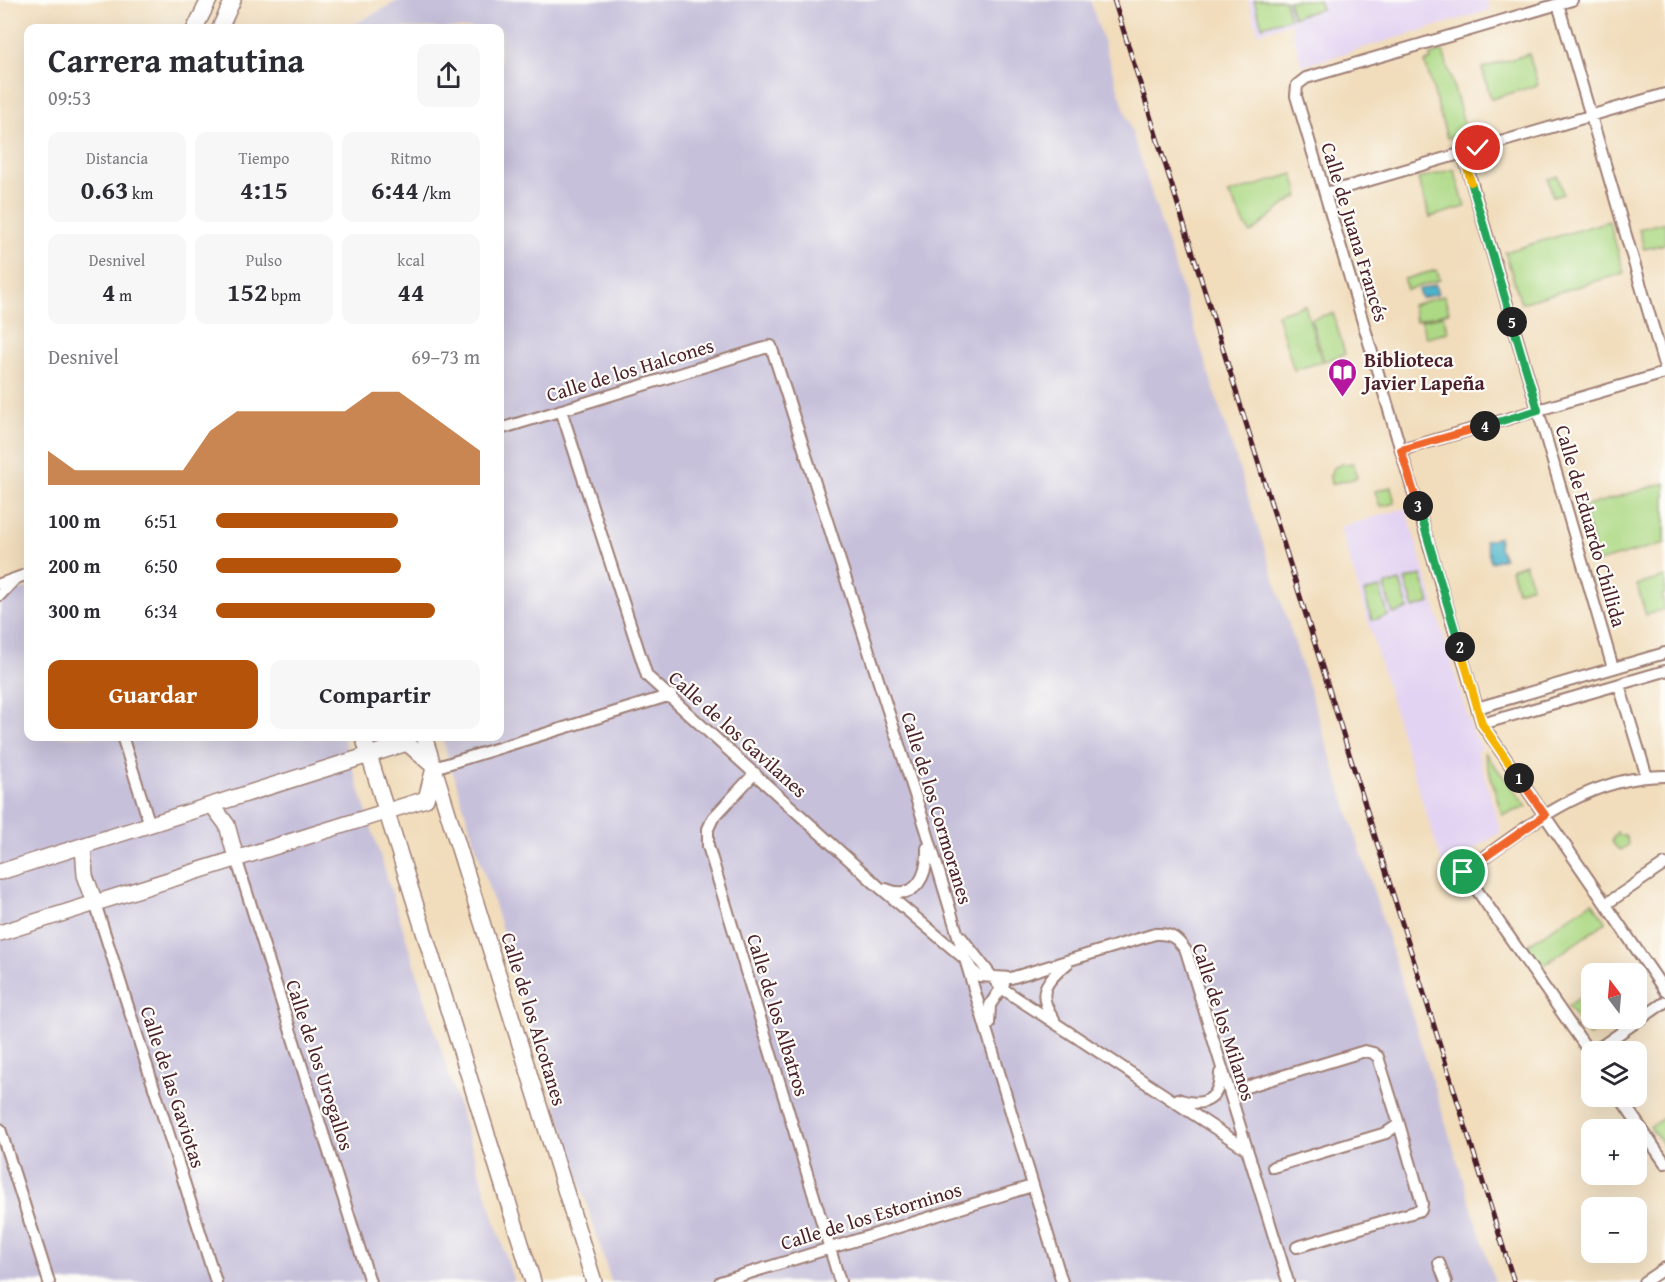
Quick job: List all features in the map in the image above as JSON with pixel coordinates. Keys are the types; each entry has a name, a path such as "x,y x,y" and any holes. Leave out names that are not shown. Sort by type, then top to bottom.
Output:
{"street":[{"path":"197,24 209,0"},
{"path":"222,24 233,0"},
{"path":"1572,0 1558,4 1665,368"},
{"name":"Calle de Juana Francés","path":"1558,4 1306,78 1297,85 1296,96 1482,724 1665,991"},
{"path":"1326,193 1665,94"},
{"name":"Calle de Eduardo Chillida","path":"1463,153 1613,668"},
{"name":"Calle de los Halcones","path":"504,428 771,346"},
{"name":"Calle de los Cormoranes","path":"771,346 926,829 1062,1282"},
{"path":"1401,450 1665,373"},
{"name":"Calle de los Gavilanes","path":"561,410 647,676 671,695 878,886 966,960 972,970 979,976 992,978"},
{"path":"0,584 24,576"},
{"path":"0,595 15,580"},
{"path":"1478,708 1665,653"},
{"path":"1482,724 1665,671"},
{"path":"1619,685 1647,777"},
{"path":"0,933 426,799 434,768 671,695"},
{"path":"124,741 150,825"},
{"path":"364,741 533,1282"},
{"name":"Calle de los Alcotanes","path":"426,741 594,1282"},
{"name":"Calle de los Alcotanes","path":"368,755 408,743 434,768"},
{"path":"0,872 368,755"},
{"name":"Calle de los Albatros","path":"755,773 713,818 708,829 708,846 840,1282"},
{"path":"1583,1041 1472,883 1469,871 1471,867 1545,815 1572,799 1600,787 1647,777 1665,776"},
{"path":"212,805 227,825 236,858"},
{"path":"878,886 896,893 904,892 915,886 924,876 928,864 926,829"},
{"path":"83,846 85,875 95,903"},
{"name":"Calle de los Urogallos","path":"236,858 370,1282"},
{"path":"1453,863 1457,870 1469,871"},
{"path":"1606,904 1665,864"},
{"name":"Calle de las Gaviotas","path":"95,903 216,1282"},
{"name":"Calle de los Gavilanes","path":"957,933 1000,987 1245,1148"},
{"name":"Calle de los Milanos","path":"1011,978 1155,934 1167,933 1178,940 1186,951 1288,1282"},
{"path":"1057,1025 1047,1010 1045,985 1072,960"},
{"path":"992,978 1011,978"},
{"path":"988,1032 990,1005 1000,987 1011,978"},
{"path":"1608,1041 1665,1002"},
{"path":"1243,1088 1365,1051 1373,1053 1378,1058 1422,1203 1421,1210 1297,1247"},
{"name":"Calle de los Gavilanes","path":"1161,1093 1190,1103 1209,1099 1220,1085 1220,1064"},
{"path":"1627,1107 1665,1163"},
{"path":"1274,1167 1386,1133 1399,1124"},
{"path":"0,1129 48,1282"},
{"name":"Calle de los Estorninos","path":"720,1282 1032,1186"},
{"path":"1440,1263 1446,1282"},
{"path":"1644,1282 1665,1268"}],"shaded area":[{"path":"400,0 1090,0 1372,886 1495,1282 611,1282 443,741 504,741 504,24 355,24"},
{"path":"1248,0 1487,0 1490,10 1302,66 1290,23 1258,33"},
{"path":"1406,508 1472,732 1483,749 1477,750 1501,832 1444,869 1340,527"},
{"path":"24,589 24,741 344,741 514,1282 0,1282 0,590 8,594"}],"green space":[{"path":"1254,0 1285,0 1290,18 1262,26"},
{"path":"1288,0 1319,0 1322,9 1293,17"},
{"path":"1443,51 1467,133 1447,138 1425,62 1431,60 1430,55"},
{"path":"1529,54 1538,85 1491,99 1482,68"},
{"path":"1454,169 1465,207 1430,217 1418,179"},
{"path":"1293,174 1299,196 1280,208 1251,233 1228,194"},
{"path":"1558,176 1563,194 1553,197 1548,179"},
{"path":"1609,221 1624,273 1521,303 1505,252"},
{"path":"1665,222 1665,244 1644,249 1639,229"},
{"path":"1437,270 1440,280 1407,290 1404,279"},
{"path":"1444,296 1449,312 1416,321 1412,305"},
{"path":"1305,305 1322,362 1294,370 1277,314"},
{"path":"1333,313 1345,354 1324,361 1311,319"},
{"path":"1443,315 1448,332 1426,338 1421,321"},
{"path":"1353,463 1357,478 1331,484 1330,476 1333,468"},
{"path":"1665,483 1665,543 1598,562 1583,507"},
{"path":"1391,487 1395,503 1380,507 1375,491"},
{"path":"1525,564 1532,586 1517,591 1511,569"},
{"path":"1421,575 1430,603 1414,608 1405,580"},
{"path":"1665,577 1665,594 1662,595 1665,609 1646,615 1637,585"},
{"path":"1400,581 1408,609 1393,614 1384,586"},
{"path":"1380,588 1388,616 1372,620 1364,592"},
{"path":"1484,752 1527,807 1502,815"},
{"path":"1617,832 1618,835 1625,835 1627,839 1628,845 1621,850 1614,845 1612,840"},
{"path":"1592,902 1606,922 1541,967 1526,946"},
{"path":"1581,997 1581,1025 1568,1006"},
{"path":"1584,1029 1600,1029 1589,1036"},
{"path":"1665,1117 1665,1148 1650,1127"}],"water":[{"path":"1435,285 1438,294 1421,298 1418,290"},
{"path":"1499,537 1499,548 1504,558 1491,562 1485,541"}],"railway":[{"path":"1114,0 1514,1282"}],"place":[{"name":"Biblioteca Javier Lapeña","path":"1343,398"}],"route":[{"path":"1463,872 1469,871 1471,867 1545,815 1482,724 1401,450 1538,410 1463,153 1478,148"}]}
